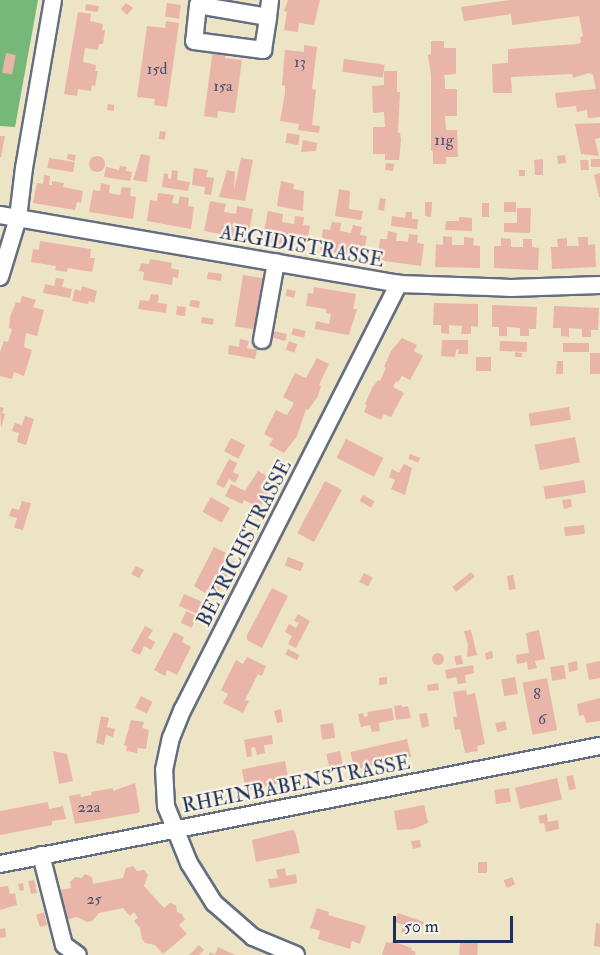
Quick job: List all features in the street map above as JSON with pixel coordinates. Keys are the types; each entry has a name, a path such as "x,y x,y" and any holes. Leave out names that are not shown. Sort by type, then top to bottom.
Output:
{"street":[{"path":"0,277 18,218 53,0"},
{"path":"198,6 269,8 263,50 194,41 198,6"},
{"name":"AEGIDISTRASSE","path":"0,215 399,284 511,288 600,285"},
{"path":"262,340 276,262"},
{"name":"BEYRICHSTRASSE","path":"296,955 253,937 214,903 189,864 166,806 164,770 171,738 399,284"},
{"name":"RHEINBABENSTRASSE","path":"0,864 600,746"},
{"path":"41,855 64,945 78,955"}],"green space":[{"path":"0,0 38,0 15,127 0,126"}],"building":[{"path":"288,0 320,0 314,25 299,23 298,32 284,30 287,12 284,11"},
{"path":"510,0 600,0 600,117 588,118 587,110 577,112 576,106 557,108 555,93 596,89 593,75 589,73 573,78 572,74 511,77 512,93 493,93 492,64 508,63 508,49 578,44 581,42 580,37 583,36 579,16 512,25 511,14 464,21 461,7"},
{"path":"126,3 133,8 127,15 121,9"},
{"path":"167,3 181,5 179,19 165,17"},
{"path":"86,4 99,6 98,12 85,10"},
{"path":"78,12 91,14 90,21 103,24 102,30 105,30 103,44 99,44 98,50 85,48 83,62 96,65 95,71 98,71 95,86 92,85 91,91 78,89 77,96 64,94"},
{"path":"166,21 179,23 167,107 154,105 155,99 137,97 147,26 165,28"},
{"path":"431,41 444,41 444,48 456,48 456,74 444,75 445,89 457,89 457,116 445,116 446,130 457,130 458,157 446,157 446,164 433,164 433,151 431,151 431,75 428,55 431,54"},
{"path":"304,45 317,47 312,89 316,90 312,125 320,126 319,133 298,130 299,124 280,121 285,93 285,86 282,85 285,50 304,52"},
{"path":"213,49 226,51 225,58 242,60 235,113 218,111 217,118 204,116"},
{"path":"6,53 16,55 12,75 2,73"},
{"path":"344,59 385,65 383,78 342,72"},
{"path":"384,71 397,71 397,92 400,92 399,160 385,160 385,154 373,154 373,127 385,127 384,112 373,113 372,86 384,85"},
{"path":"108,104 114,105 114,111 107,110"},
{"path":"600,123 600,138 595,139 599,156 581,154 575,124"},
{"path":"160,131 166,132 165,140 159,139"},
{"path":"287,133 300,135 298,145 285,143"},
{"path":"0,136 5,136 1,157 0,157"},
{"path":"303,140 317,143 316,151 301,152"},
{"path":"68,154 76,155 75,161 67,159"},
{"path":"141,154 150,156 147,182 133,180"},
{"path":"565,155 566,163 558,164 557,156"},
{"path":"97,156 105,164 97,172 89,164"},
{"path":"49,158 75,162 73,172 47,168"},
{"path":"241,158 253,160 245,201 219,197 227,170 235,172 234,190"},
{"path":"543,159 543,175 535,175 534,160"},
{"path":"591,159 600,159 600,167 591,167"},
{"path":"580,160 588,160 589,170 581,170"},
{"path":"386,163 394,164 393,171 385,170"},
{"path":"120,166 127,167 126,171 132,172 130,181 104,177 106,167 119,170"},
{"path":"194,168 208,170 206,177 214,178 211,195 204,194 205,187 192,185"},
{"path":"172,170 178,171 177,180 190,182 188,191 162,187 164,173 168,174 168,178 171,179"},
{"path":"519,170 525,170 525,176 519,176"},
{"path":"600,173 600,197 599,197 594,175"},
{"path":"44,175 50,176 49,185 52,185 52,181 64,183 63,187 83,191 81,203 77,202 75,210 33,203 37,183 43,184"},
{"path":"281,181 294,184 293,189 304,191 303,211 277,206"},
{"path":"101,183 110,185 109,193 120,195 122,187 131,188 130,196 136,197 133,219 89,212 93,190 100,191"},
{"path":"339,189 350,191 349,209 363,211 361,220 335,216"},
{"path":"158,193 174,195 172,203 178,204 180,196 189,198 188,206 194,207 191,229 147,221 150,200 157,201"},
{"path":"380,198 386,199 384,211 378,210"},
{"path":"210,201 226,204 224,212 236,214 237,206 253,209 248,239 204,231"},
{"path":"425,202 432,202 431,217 425,216"},
{"path":"504,202 516,202 516,212 504,212"},
{"path":"482,203 489,203 489,217 482,217"},
{"path":"517,208 531,208 530,233 504,232 504,223 517,223"},
{"path":"268,211 283,214 282,222 294,224 295,216 304,217 303,225 310,226 306,248 262,241"},
{"path":"406,212 412,212 412,219 418,219 417,229 391,226 392,216 405,218"},
{"path":"459,217 472,218 472,231 445,230 446,221 459,221"},
{"path":"332,222 341,223 340,231 351,233 353,225 362,227 360,235 367,236 363,258 320,250 323,229 330,230"},
{"path":"388,231 397,233 396,241 408,242 409,234 418,235 417,243 424,244 421,266 377,260 380,239 387,239"},
{"path":"443,236 452,237 452,245 464,245 464,237 474,238 473,245 480,246 480,268 435,267 436,244 443,245"},
{"path":"578,237 588,237 588,245 595,244 596,267 552,269 551,247 558,247 557,239 567,238 567,246 579,246"},
{"path":"501,238 511,239 511,247 523,247 523,239 532,239 532,247 539,248 538,270 494,268 494,246 501,246"},
{"path":"40,241 91,249 90,258 95,258 92,272 68,268 67,272 55,270 56,266 31,262 33,249 39,250"},
{"path":"150,259 172,263 171,268 179,270 178,278 173,277 172,285 143,280 144,272 139,271 141,263 149,264"},
{"path":"208,272 222,274 221,281 207,279"},
{"path":"243,275 267,279 259,330 235,326"},
{"path":"56,278 64,279 62,287 72,289 70,298 43,293 45,284 54,286"},
{"path":"82,286 97,291 94,303 72,301 75,289 81,291"},
{"path":"314,287 356,294 353,309 357,309 349,335 315,329 316,321 329,324 331,314 326,313 326,309 306,306 308,293 313,294"},
{"path":"287,289 296,291 294,298 285,296"},
{"path":"151,294 159,295 158,303 167,304 166,313 138,309 140,300 149,301"},
{"path":"22,296 36,300 33,307 44,310 37,336 26,333 24,347 32,350 24,376 14,372 12,379 0,376 0,352 4,341 8,342 12,329 9,328 10,317 16,302 20,303"},
{"path":"191,300 200,301 199,308 189,306"},
{"path":"434,303 478,304 478,327 471,326 471,334 461,334 462,326 449,325 449,334 441,333 441,325 433,325"},
{"path":"492,305 537,307 536,329 529,329 529,336 520,336 520,328 507,327 507,336 499,336 499,327 492,327"},
{"path":"177,306 186,307 185,316 176,315"},
{"path":"554,306 599,308 598,330 591,330 591,337 582,337 582,329 569,328 569,337 561,336 561,328 553,328"},
{"path":"202,317 214,319 213,325 201,323"},
{"path":"293,328 306,331 304,338 291,335"},
{"path":"273,331 287,334 285,341 271,337"},
{"path":"402,338 417,345 414,351 423,356 410,380 402,376 398,382 396,381 393,387 404,393 391,417 384,414 381,420 364,412 367,405 365,404 372,388 378,380 380,381 391,351"},
{"path":"240,339 249,341 247,348 257,350 255,359 228,354 229,345 239,347"},
{"path":"442,340 468,340 468,354 458,354 459,349 456,350 455,357 441,356"},
{"path":"289,341 297,344 294,353 286,349"},
{"path":"500,341 527,342 527,352 500,351"},
{"path":"563,343 589,343 589,352 563,352"},
{"path":"515,352 522,353 522,357 515,357"},
{"path":"590,353 600,353 600,374 590,374"},
{"path":"476,357 491,357 491,371 476,371"},
{"path":"317,358 329,364 319,385 321,386 318,396 308,410 306,409 297,436 284,453 269,445 273,439 264,434 276,410 287,415 294,403 283,397 295,373 306,378"},
{"path":"557,361 563,361 563,374 556,374"},
{"path":"0,407 4,408 2,413 5,414 1,428"},
{"path":"569,407 571,420 531,426 529,413"},
{"path":"25,416 34,419 26,445 17,442 19,433 12,431 15,423 22,425"},
{"path":"575,437 580,463 540,470 535,445"},
{"path":"231,438 245,445 238,459 224,451"},
{"path":"346,439 383,458 374,477 336,458"},
{"path":"410,454 420,458 418,463 408,459"},
{"path":"229,459 237,463 233,472 239,475 235,483 229,479 224,488 216,484"},
{"path":"404,464 412,468 405,495 391,489 395,480 389,477 392,469 399,473"},
{"path":"258,471 269,477 266,482 272,485 260,508 244,500 242,504 225,496 231,484 245,491"},
{"path":"584,480 586,493 546,499 544,486"},
{"path":"325,481 342,490 314,542 297,533"},
{"path":"363,495 374,501 371,507 360,501"},
{"path":"211,497 230,508 222,523 203,512"},
{"path":"571,499 572,507 564,509 562,500"},
{"path":"22,501 31,503 23,530 14,528 17,518 9,516 12,508 19,510"},
{"path":"584,525 585,534 565,536 564,527"},
{"path":"214,547 226,553 224,557 234,562 217,594 207,589 205,593 194,586"},
{"path":"288,557 304,563 301,571 285,565"},
{"path":"136,566 144,570 139,578 131,574"},
{"path":"471,572 475,577 456,592 452,587"},
{"path":"364,573 373,578 368,587 359,582"},
{"path":"513,575 516,589 509,590 507,576"},
{"path":"272,588 288,596 262,648 247,640 247,635"},
{"path":"184,594 203,602 198,614 179,606"},
{"path":"186,611 197,616 192,628 181,623"},
{"path":"298,614 310,621 296,648 288,644 292,636 285,632 289,624 296,628 299,623 294,621"},
{"path":"145,626 153,630 148,638 155,642 151,650 144,646 140,655 131,651"},
{"path":"471,630 477,655 467,657 468,645 464,631"},
{"path":"539,630 545,659 535,661 537,668 528,670 527,662 517,664 516,655 529,653 526,633"},
{"path":"174,632 184,637 182,642 191,647 177,675 167,670 165,676 154,670"},
{"path":"288,649 300,655 297,660 285,654"},
{"path":"492,651 493,658 486,660 485,653"},
{"path":"438,653 444,659 438,665 432,659"},
{"path":"461,655 463,664 456,665 454,657"},
{"path":"247,657 266,666 262,676 258,674 245,700 249,701 243,713 223,703 228,694 221,690 236,660 243,664"},
{"path":"577,661 578,670 569,672 568,663"},
{"path":"600,661 600,678 589,680 586,664"},
{"path":"473,665 474,673 465,675 466,683 458,684 456,677 447,679 445,670"},
{"path":"564,665 566,679 552,681 550,667"},
{"path":"387,677 387,684 379,685 379,678"},
{"path":"515,677 518,694 504,696 501,679"},
{"path":"547,678 557,730 533,735 522,683"},
{"path":"438,683 439,690 428,691 427,685"},
{"path":"466,690 467,695 475,693 485,744 477,746 478,751 465,753 460,729 455,730 453,717 457,717 453,692"},
{"path":"141,696 153,702 147,713 135,708"},
{"path":"600,698 600,721 586,723 584,715 579,716 577,704"},
{"path":"402,705 402,707 408,706 411,718 396,720 394,706"},
{"path":"392,708 394,720 379,723 380,731 372,732 370,725 361,727 358,714 363,713 364,717 368,716 367,712"},
{"path":"281,709 283,722 277,723 274,711"},
{"path":"427,713 429,726 422,728 419,714"},
{"path":"101,716 109,718 107,727 115,729 113,737 106,735 104,745 96,743"},
{"path":"131,720 144,722 142,728 149,730 146,749 138,748 137,753 126,751 127,746 124,745"},
{"path":"505,721 507,730 497,732 495,723"},
{"path":"333,723 335,738 322,740 320,725"},
{"path":"272,735 273,744 264,745 265,753 257,755 255,747 251,748 252,756 247,757 244,740"},
{"path":"407,739 411,757 355,770 350,752"},
{"path":"53,751 67,754 73,781 59,784"},
{"path":"340,751 343,765 329,768 326,754"},
{"path":"285,761 289,782 246,790 242,769"},
{"path":"573,775 576,789 569,790 566,776"},
{"path":"557,778 562,799 520,809 515,788"},
{"path":"135,783 140,811 138,813 75,824 69,796 92,795 91,792 113,788 113,791"},
{"path":"509,788 511,802 496,804 494,790"},
{"path":"48,802 49,809 63,806 66,819 52,821 52,825 0,835 0,811"},
{"path":"424,805 428,823 413,829 397,830 394,811"},
{"path":"547,814 548,822 558,820 559,829 546,832 544,823 540,824 538,816"},
{"path":"295,831 300,853 256,862 252,840"},
{"path":"420,840 421,847 413,849 411,841"},
{"path":"478,862 487,862 487,873 478,873"},
{"path":"133,866 137,871 144,870 148,875 144,886 164,908 170,903 176,905 177,912 182,914 185,920 179,925 187,934 163,954 155,945 145,943 140,928 134,921 138,918 134,912 130,916 123,908 99,913 92,921 87,922 77,917 65,920 60,890 71,888 70,882 75,877 82,878 85,874 92,877 93,884 123,878 126,868"},
{"path":"285,868 286,876 296,874 297,883 270,888 268,879 278,878 276,870"},
{"path":"512,877 515,884 507,888 504,881"},
{"path":"34,880 37,893 31,894 28,881"},
{"path":"23,883 24,890 20,891 18,884"},
{"path":"8,886 10,894 15,893 17,905 0,910 0,887"},
{"path":"317,908 329,912 328,915 366,926 360,944 352,941 350,949 318,939 320,931 310,928"},
{"path":"44,912 47,925 40,927 36,915"},
{"path":"398,913 424,922 421,930 412,927 409,935 401,932 404,925 395,922"},
{"path":"596,923 600,924 600,947 594,946"},
{"path":"5,928 6,937 0,938 0,929"},
{"path":"392,941 412,948 411,950 416,952 415,955 382,955 386,942 391,943"},
{"path":"460,942 478,943 477,955 459,955"},
{"path":"199,945 204,950 199,955 189,955"},
{"path":"218,947 235,955 215,955"}]}
